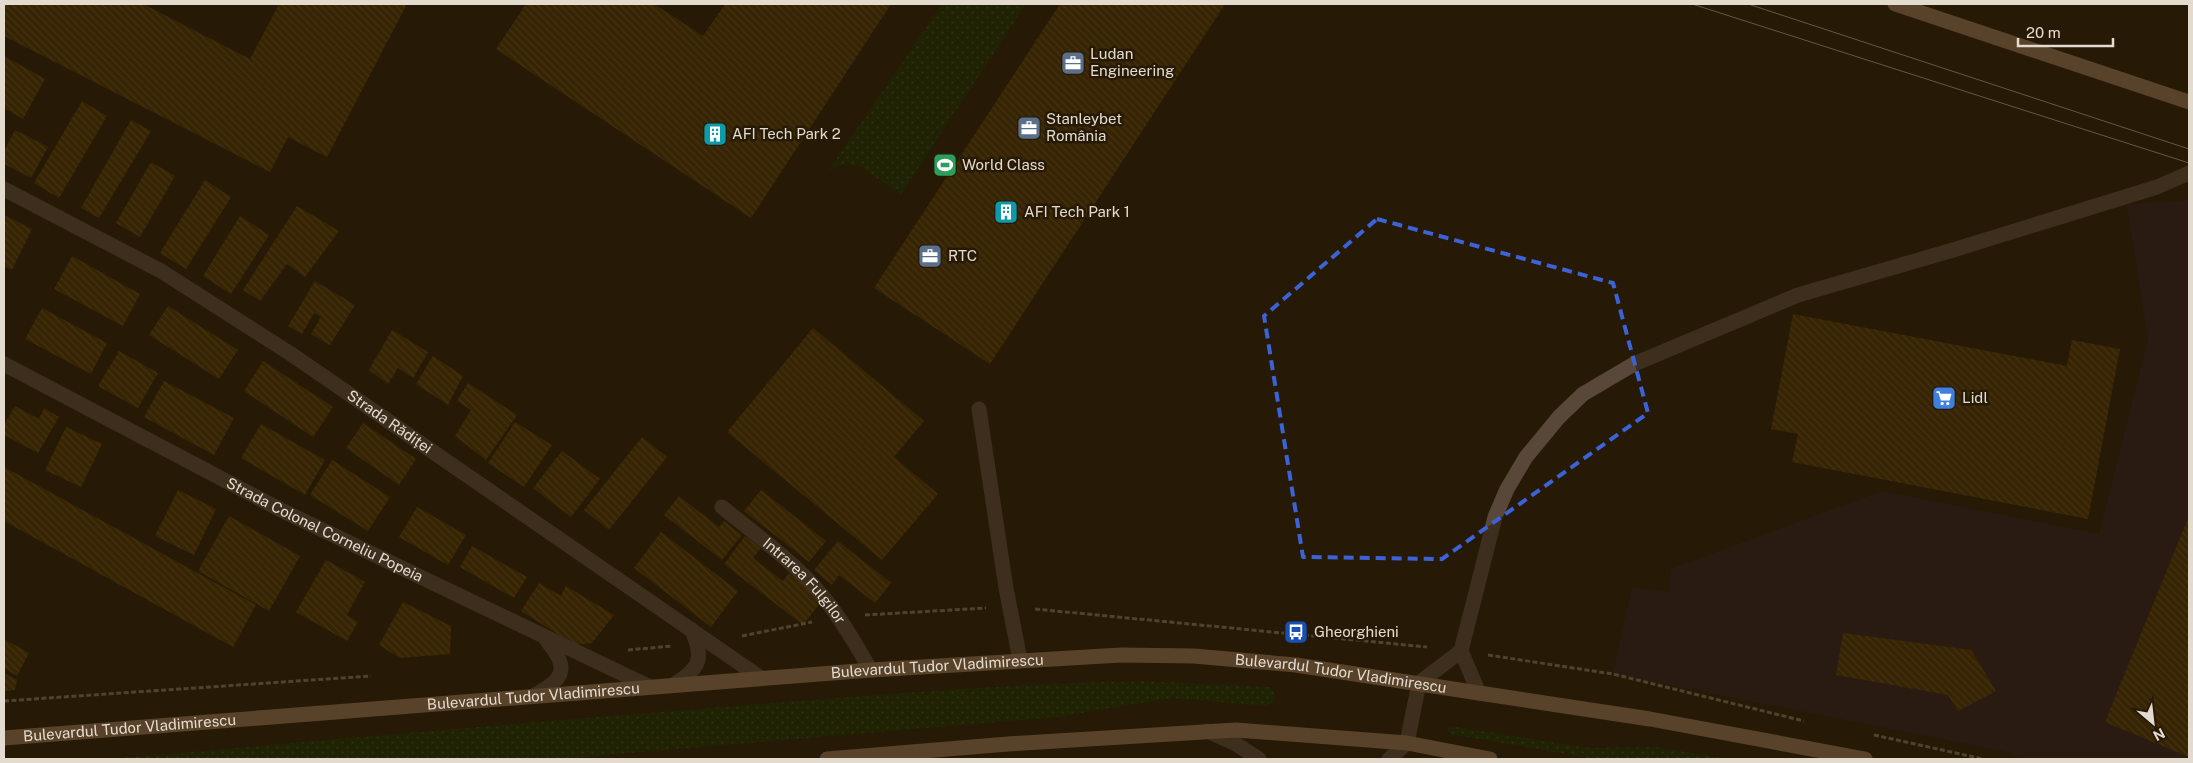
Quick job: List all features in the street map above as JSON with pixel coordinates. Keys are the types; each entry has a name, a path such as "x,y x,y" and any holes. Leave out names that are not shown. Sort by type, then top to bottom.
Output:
{"main road":[{"path":"1895,4 2189,102"},
{"name":"Bulevardul Tudor Vladimirescu","path":"4,738 762,678 1121,655 1194,656 1287,664 1669,723 1865,759"},
{"path":"827,759 1207,731 1316,735 1407,743 1486,759"}],"street":[{"path":"1479,693 1461,651 1494,517 1507,489 1526,457 1559,417 1583,394 1634,364 1798,295 1953,250 2157,187 2189,174"},
{"name":"Strada Rădiței","path":"4,189 161,271 267,338 762,678"},
{"name":"Strada Colonel Corneliu Popeia","path":"4,364 281,510 544,638 650,687"},
{"path":"979,409 1006,588 1020,660"},
{"name":"Intrarea Fulgilor","path":"722,507 800,571 821,593 838,616 871,670"},
{"path":"673,685 688,676 696,668 700,657 698,644 691,629"},
{"path":"533,696 552,686 560,676 561,662 544,638"},
{"path":"1389,759 1407,743 1419,684 1461,651"},
{"path":"1207,731 1236,744 1259,759"}],"path":[{"path":"1461,651 1613,674 1808,722"},
{"path":"4,701 371,676"},
{"path":"1864,733 1983,759"}],"highlighted area":[{"path":"1377,219 1613,283 1648,413 1442,559 1303,557 1264,316"}],"shaded area":[{"path":"2189,200 2189,759 2023,759 2003,751 1613,674 1632,587 1668,592 1671,569 1882,491 2099,534 2148,340 2127,205"}],"green space":[{"path":"942,4 1026,4 901,194 857,165 843,164 828,171"},
{"path":"1143,681 1270,687 1275,695 1274,701 1267,706 1171,698 1058,717 560,759 108,759 580,718 889,694 990,687"},
{"path":"1450,726 1590,748 1655,747 1729,759 1595,759 1450,734 1447,730"}],"building":[{"path":"4,4 143,4 250,59 279,4 407,4 327,157 288,137 270,172 4,36"},
{"name":"AFI Tech Park 2","path":"526,4 654,4 703,36 725,4 891,4 751,218 496,49"},
{"name":"AFI Tech Park 1","path":"1060,4 1225,4 990,364 874,288"},
{"path":"4,56 45,79 23,119 4,108"},
{"path":"82,101 107,116 59,198 34,183"},
{"path":"131,120 151,131 99,218 81,208"},
{"path":"15,130 48,147 31,178 4,164 4,151"},
{"path":"151,162 175,176 140,237 116,223"},
{"path":"205,180 231,197 186,269 160,253"},
{"path":"297,206 339,231 305,277 287,264 260,301 243,290"},
{"path":"4,215 32,229 12,270 4,266"},
{"path":"240,216 269,235 231,294 203,276"},
{"path":"72,256 140,294 123,326 54,289"},
{"path":"315,281 355,305 330,345 311,334 321,317 314,313 302,334 288,326"},
{"path":"168,306 238,350 219,379 149,335"},
{"path":"42,308 107,343 91,374 25,339"},
{"name":"Lidl","path":"1793,314 2067,366 2072,340 2120,349 2088,519 1792,462 1798,434 1771,429"},
{"path":"813,328 924,421 894,457 938,494 882,560 727,432"},
{"path":"392,330 428,352 413,378 398,368 388,384 369,370"},
{"path":"119,351 158,373 138,408 98,386"},
{"path":"433,356 463,376 448,405 416,384"},
{"path":"263,361 333,407 313,437 244,391"},
{"path":"164,381 234,418 214,455 144,417"},
{"path":"468,383 517,415 486,460 455,436 471,410 457,401"},
{"path":"15,406 39,419 44,408 59,417 38,453 4,435 4,425"},
{"path":"515,422 552,445 524,487 488,463"},
{"path":"363,423 416,459 399,485 346,448"},
{"path":"261,424 325,460 305,495 241,458"},
{"path":"66,427 102,444 81,487 45,470"},
{"path":"642,437 667,457 609,530 584,510"},
{"path":"562,451 600,479 571,517 533,488"},
{"path":"332,460 390,497 368,531 310,495"},
{"path":"4,467 256,605 233,647 4,521"},
{"path":"178,490 216,509 194,555 155,536"},
{"path":"761,490 826,541 809,562 744,511"},
{"path":"679,496 719,527 724,521 742,535 722,560 664,515"},
{"path":"417,507 466,535 448,565 399,537"},
{"path":"229,516 300,556 269,611 198,571"},
{"path":"2189,516 2189,757 2105,722"},
{"path":"661,532 738,591 711,627 634,568"},
{"path":"745,536 761,548 753,558 783,581 789,573 823,599 803,625 724,564"},
{"path":"838,541 891,583 875,603 839,575 832,585 814,570"},
{"path":"472,546 527,577 514,598 460,567"},
{"path":"326,560 365,582 347,615 358,622 347,641 296,612"},
{"path":"539,583 561,596 566,586 614,615 592,643 575,645 521,611"},
{"path":"403,602 451,626 450,654 400,658 379,645"},
{"path":"1843,633 1971,650 1996,691 1958,711 1948,695 1836,675"},
{"path":"4,639 29,653 17,676 4,668"},
{"path":"4,673 17,680 15,690 4,691"}],"tram line":[{"path":"1692,4 2189,163"},
{"path":"1748,4 2189,149"}],"place":[{"name":"Ludan Engineering","path":"1073,63"},
{"name":"Stanleybet România","path":"1029,128"},
{"name":"AFI Tech Park 2","path":"715,134"},
{"name":"World Class","path":"945,165"},
{"name":"AFI Tech Park 1","path":"1006,212"},
{"name":"RTC","path":"930,256"},
{"name":"Lidl","path":"1944,398"},
{"name":"Gheorghieni","path":"1296,632"}]}
